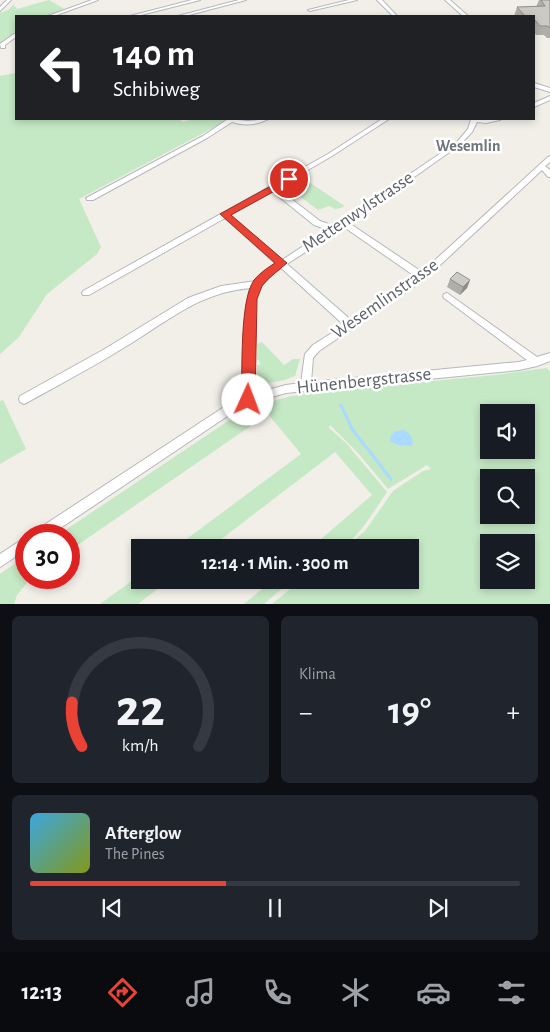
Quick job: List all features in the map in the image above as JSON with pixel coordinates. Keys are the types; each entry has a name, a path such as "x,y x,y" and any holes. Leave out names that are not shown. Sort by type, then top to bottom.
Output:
{"street":[{"path":"0,10 9,0"},
{"path":"53,15 96,0"},
{"path":"136,15 198,0"},
{"path":"184,15 244,0"},
{"path":"317,15 310,10 355,0"},
{"path":"379,0 395,15"},
{"path":"447,0 465,15"},
{"path":"1,48 2,45 15,36"},
{"path":"1,48 15,44"},
{"path":"535,85 550,90"},
{"path":"535,105 550,98"},
{"path":"90,198 205,137 230,120"},
{"path":"236,120 250,123 261,120"},
{"path":"86,292 272,188 355,140 385,120"},
{"name":"Mettenwylstrasse","path":"248,400 250,307 253,292 264,276 344,223 458,143 468,134 473,126 474,120"},
{"name":"Wesemlinstrasse","path":"306,386 306,366 311,352 422,277 550,158"},
{"path":"541,167 550,174"},
{"path":"272,188 318,223 335,229"},
{"path":"224,214 282,263 350,325"},
{"path":"344,223 422,277"},
{"path":"24,399 133,338 177,308 203,294 221,288 258,284"},
{"path":"448,296 536,362"},
{"name":"Hünenbergstrasse","path":"56,524 228,410 273,391 306,386 505,367 536,362 550,357"},
{"path":"0,561 15,551"}],"green space":[{"path":"49,0 66,10 51,15 15,15 15,35 0,47 0,13 8,10 16,2 14,5 17,9"},
{"path":"15,73 15,120 226,121 79,199 101,247 97,254 47,294 19,337 0,354 0,76"},
{"path":"309,182 344,207 336,209 329,206 318,210 293,191"},
{"path":"262,342 284,365 293,359 300,359 295,376 285,380 256,385 257,365 260,365 259,360 257,360 257,344"},
{"path":"546,368 550,371 550,604 272,604 290,589 419,589 419,539 356,539 365,531 393,491 423,471 431,469 427,465 388,489 358,453 330,425 329,428 346,443 387,492 360,531 352,539 321,539 372,495 335,452 221,539 187,539 301,454 268,414 80,543 80,524 74,524 231,419 270,402 291,396 495,375"},
{"path":"3,400 26,449 0,464 0,401"},
{"path":"15,564 15,589 22,589 17,595 14,604 0,604 0,574"},
{"path":"131,582 131,589 157,589 138,604 100,604"},
{"path":"262,589 282,589 264,604 244,604"}],"water":[{"path":"404,430 411,436 412,446 398,445 390,441 391,435 395,431"}],"building":[{"path":"541,0 550,0 550,28 548,26 540,26 535,20 535,15 524,15 517,7 545,6"},
{"path":"457,272 470,280 463,287 450,279"}],"waterway":[{"path":"341,405 352,429 391,479"}],"district":[{"name":"Wesemlin","path":"468,146"}],"route":[{"path":"248,400 251,299 253,292 264,276 282,263 224,214 289,179"}]}
